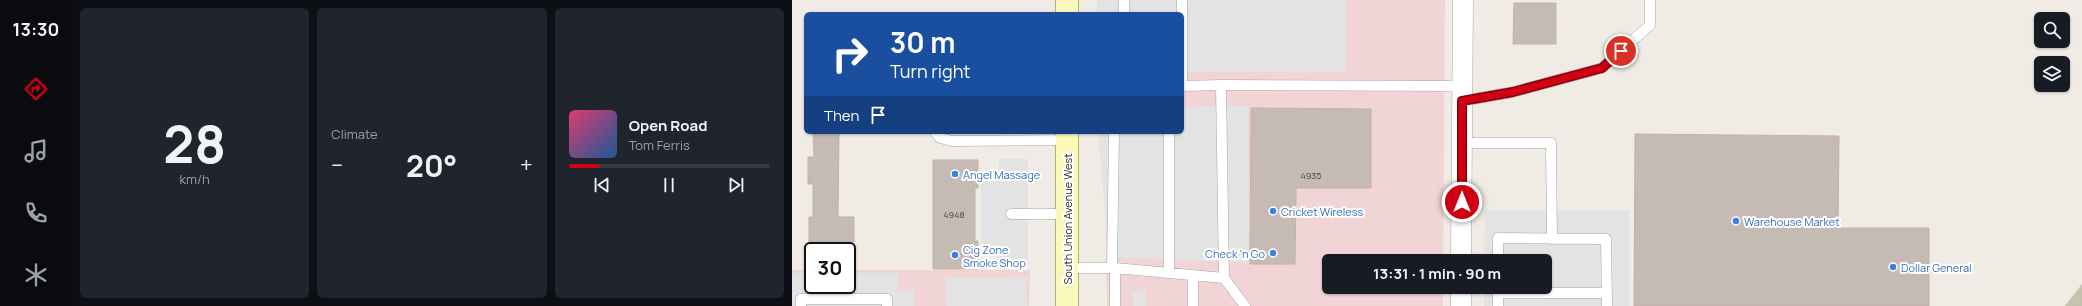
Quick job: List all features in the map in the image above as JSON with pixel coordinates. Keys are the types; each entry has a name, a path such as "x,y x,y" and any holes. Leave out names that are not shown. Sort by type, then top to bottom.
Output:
{"street":[{"path":"1067,0 1067,12"},
{"path":"1461,254 1463,0"},
{"name":"South Union Avenue West","path":"1067,136 1067,306"},
{"path":"1461,294 1461,306"}],"lane":[{"path":"1124,0 1124,12"},
{"path":"1182,0 1182,12"},
{"path":"1184,86 1221,85 1462,94 1513,92 1602,68 1650,25 1650,0"},
{"path":"1221,85 1224,278 1245,306"},
{"path":"937,134 940,138 952,141 1067,136"},
{"path":"1114,134 1113,268 1115,306"},
{"path":"1169,134 1169,273"},
{"path":"1462,143 1551,142 1552,238"},
{"path":"1011,214 1067,214"},
{"path":"1498,254 1498,238 1606,239 1607,306"},
{"path":"1067,268 1113,268 1224,278"},
{"path":"1193,276 1193,306"},
{"path":"1552,291 1607,293"},
{"path":"1498,294 1498,306"},
{"path":"801,306 801,299 887,299 887,306"}],"shaded area":[{"path":"1097,0 1346,0 1346,72 1184,72 1184,12 1097,12"},
{"path":"1101,0 1445,0 1443,254 1322,254 1322,294 1443,294 1443,306 1107,306 1104,134 1184,134 1184,12 1170,12"},
{"path":"1248,106 1249,263 1109,257 1098,134 1184,134 1184,107"},
{"path":"999,159 1028,159 1028,268 997,268 997,245 981,245 981,181 999,181"},
{"path":"1485,210 1629,210 1629,306 1484,306 1484,294 1552,294 1552,254 1484,254"},
{"path":"792,270 804,270 804,294 856,294 856,270 1030,270 1029,306 792,306"},
{"path":"792,273 804,273 804,294 856,294 856,273 898,273 898,291 914,291 914,306 792,306"},
{"path":"1027,277 1027,306 947,306 946,278"},
{"path":"2082,284 2082,306 2065,306"},
{"path":"1133,291 1146,291 1146,306 1133,306"}],"building":[{"path":"1514,3 1556,3 1556,44 1513,44"},
{"path":"1251,108 1371,109 1371,188 1296,188 1295,264 1250,264"},
{"path":"813,134 839,134 838,217 854,217 854,242 809,242 809,217 813,217 813,184 808,184 808,157 814,157"},
{"name":"Warehouse Market","path":"1635,134 1839,136 1838,228 1929,228 1929,306 1634,306"},
{"path":"933,160 978,160 978,188 975,188 975,241 978,241 978,269 933,269"}],"place":[{"name":"Angel Massage","path":"955,174"},
{"name":"Cricket Wireless","path":"1273,211"},
{"name":"Warehouse Market","path":"1736,221"},
{"name":"Check 'n Go","path":"1273,253"},
{"name":"Cig Zone Smoke Shop","path":"955,255"},
{"name":"Dollar General","path":"1893,267"}],"route":[{"path":"1462,202 1462,101 1513,92 1602,68 1621,51"}]}
